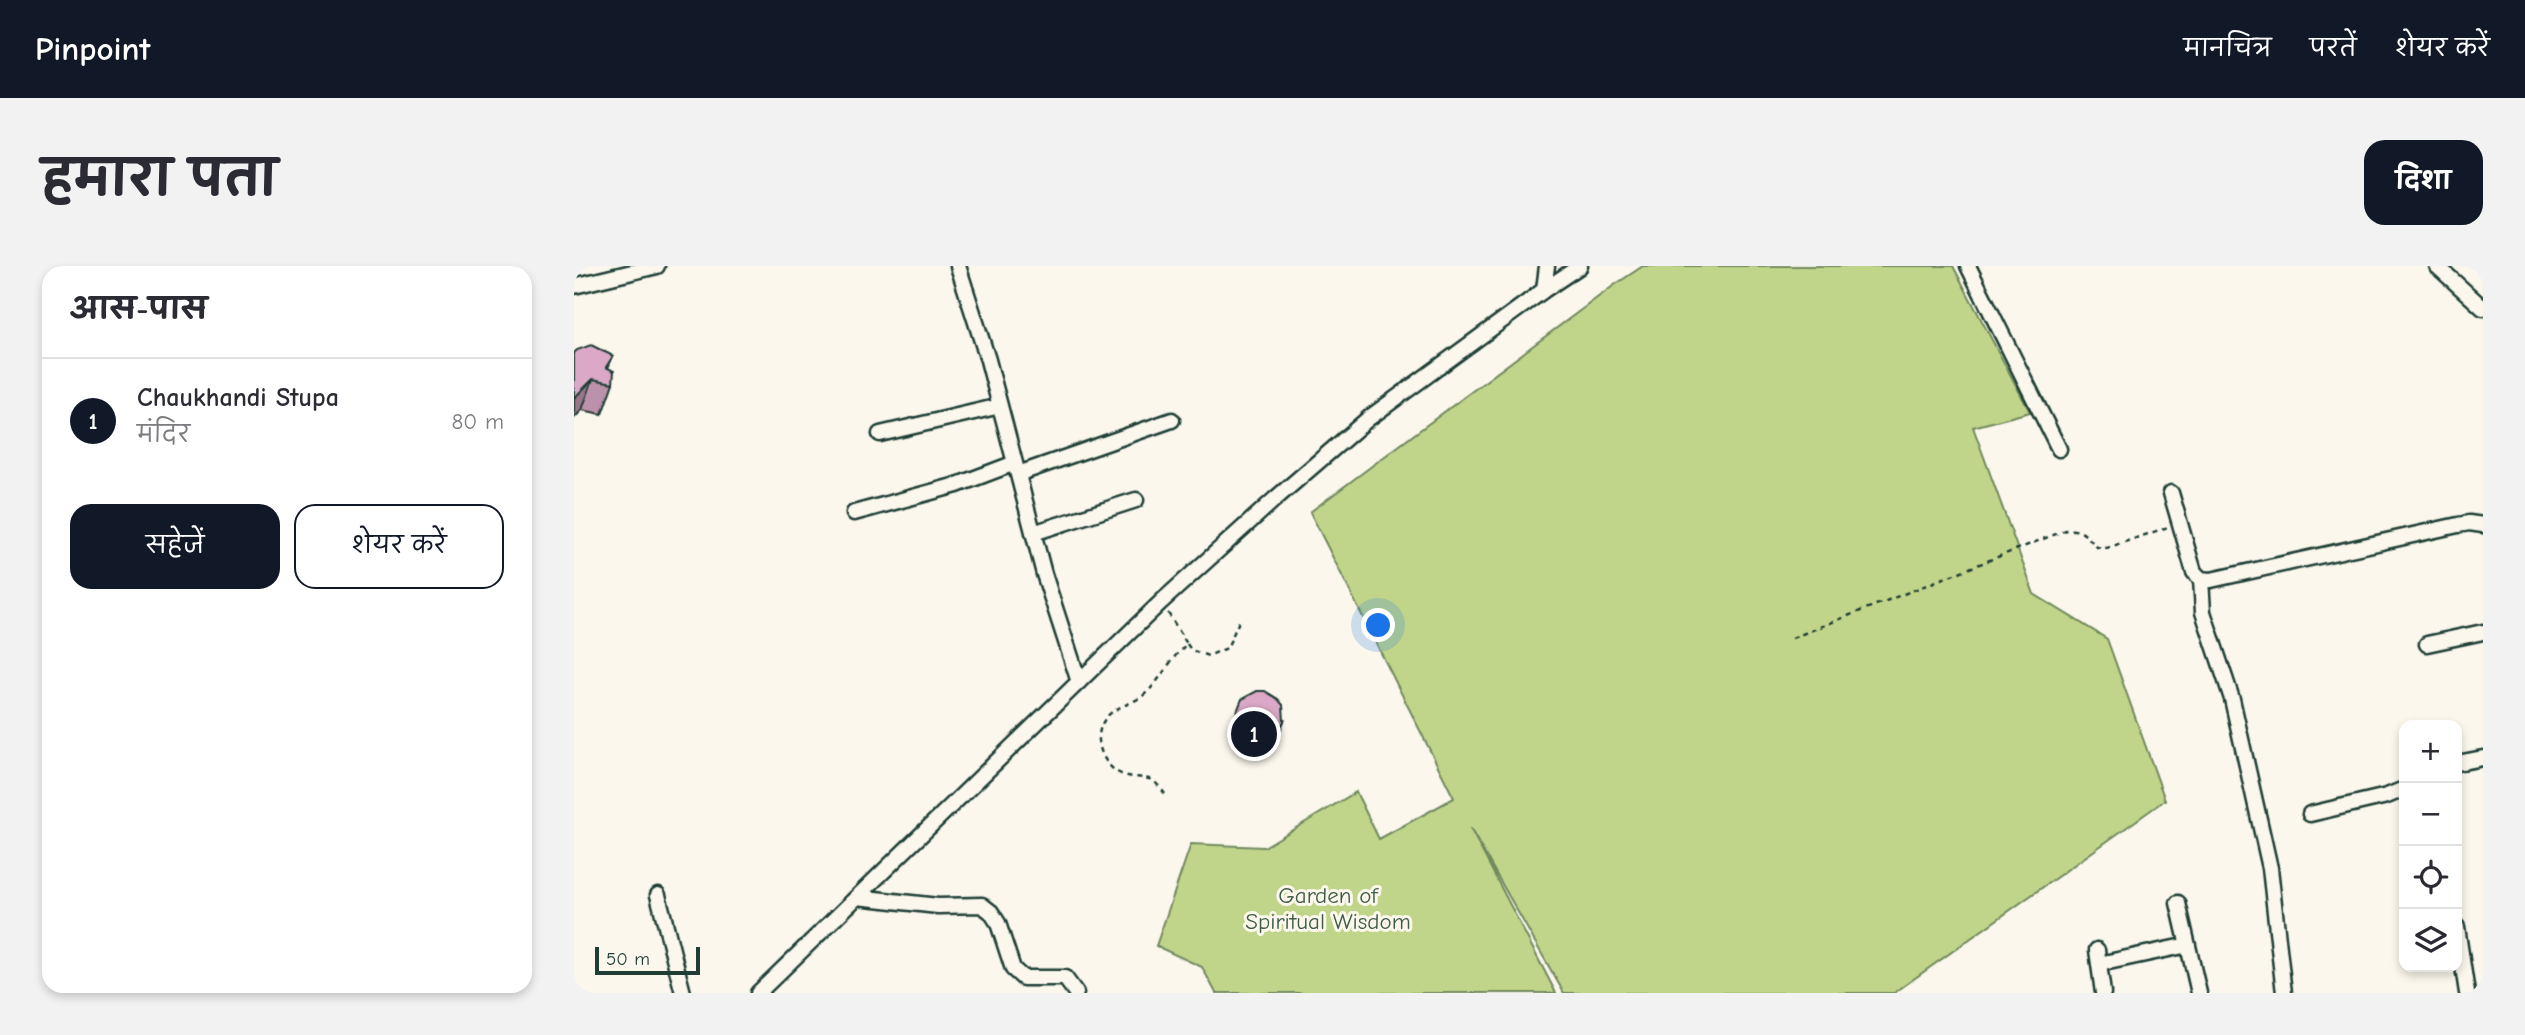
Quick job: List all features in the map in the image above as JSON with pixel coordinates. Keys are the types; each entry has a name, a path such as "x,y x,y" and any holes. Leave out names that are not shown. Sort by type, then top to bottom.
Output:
{"street":[{"path":"574,286 657,266"},
{"path":"958,266 1000,406 1059,624 1079,682"},
{"path":"1544,290 1547,266"},
{"path":"758,993 1161,602 1369,418 1580,266"},
{"path":"1968,266 2059,449"},
{"path":"2437,266 2483,308"},
{"path":"880,434 1000,406"},
{"path":"853,513 1016,468 1172,419"},
{"path":"2171,494 2194,572 2201,579 2246,574 2458,525 2469,523 2483,526"},
{"path":"1033,533 1136,499"},
{"path":"2201,579 2203,612 2232,699 2270,868 2284,993"},
{"path":"2427,644 2483,632"},
{"path":"2462,762 2483,758"},
{"path":"2310,814 2399,791"},
{"path":"659,895 683,993"},
{"path":"857,897 938,906 982,905 998,923 1013,969 1023,978 1065,978 1076,993"},
{"path":"2178,903 2199,993"},
{"path":"2103,993 2098,957 2188,945"},
{"path":"2462,960 2467,993"}],"path":[{"path":"1793,638 2066,530 2084,532 2097,547 2107,548 2180,523"},
{"path":"1161,602 1191,650 1208,656 1227,648 1240,619"},
{"path":"1165,794 1154,782 1128,777 1113,769 1099,748 1098,739 1105,719 1143,696 1160,677 1173,656 1187,644"}],"green space":[{"name":"Garden of Spiritual Wisdom","path":"1643,266 1953,266 2030,412 1973,427 2034,594 2107,639 2165,800 1894,993 1564,993 1470,828 1556,993 1216,993 1202,967 1156,946 1191,844 1264,847 1356,792 1379,839 1454,798 1310,512"}],"building":[{"path":"591,345 613,356 606,367 614,371 613,383 593,379 575,397 574,353"},
{"path":"1257,691 1265,691 1283,705 1284,721 1277,734 1270,738 1254,739 1241,730 1236,714 1242,699"}],"place":[{"name":"Chaukhandi Stupa","path":"1254,734"}]}
